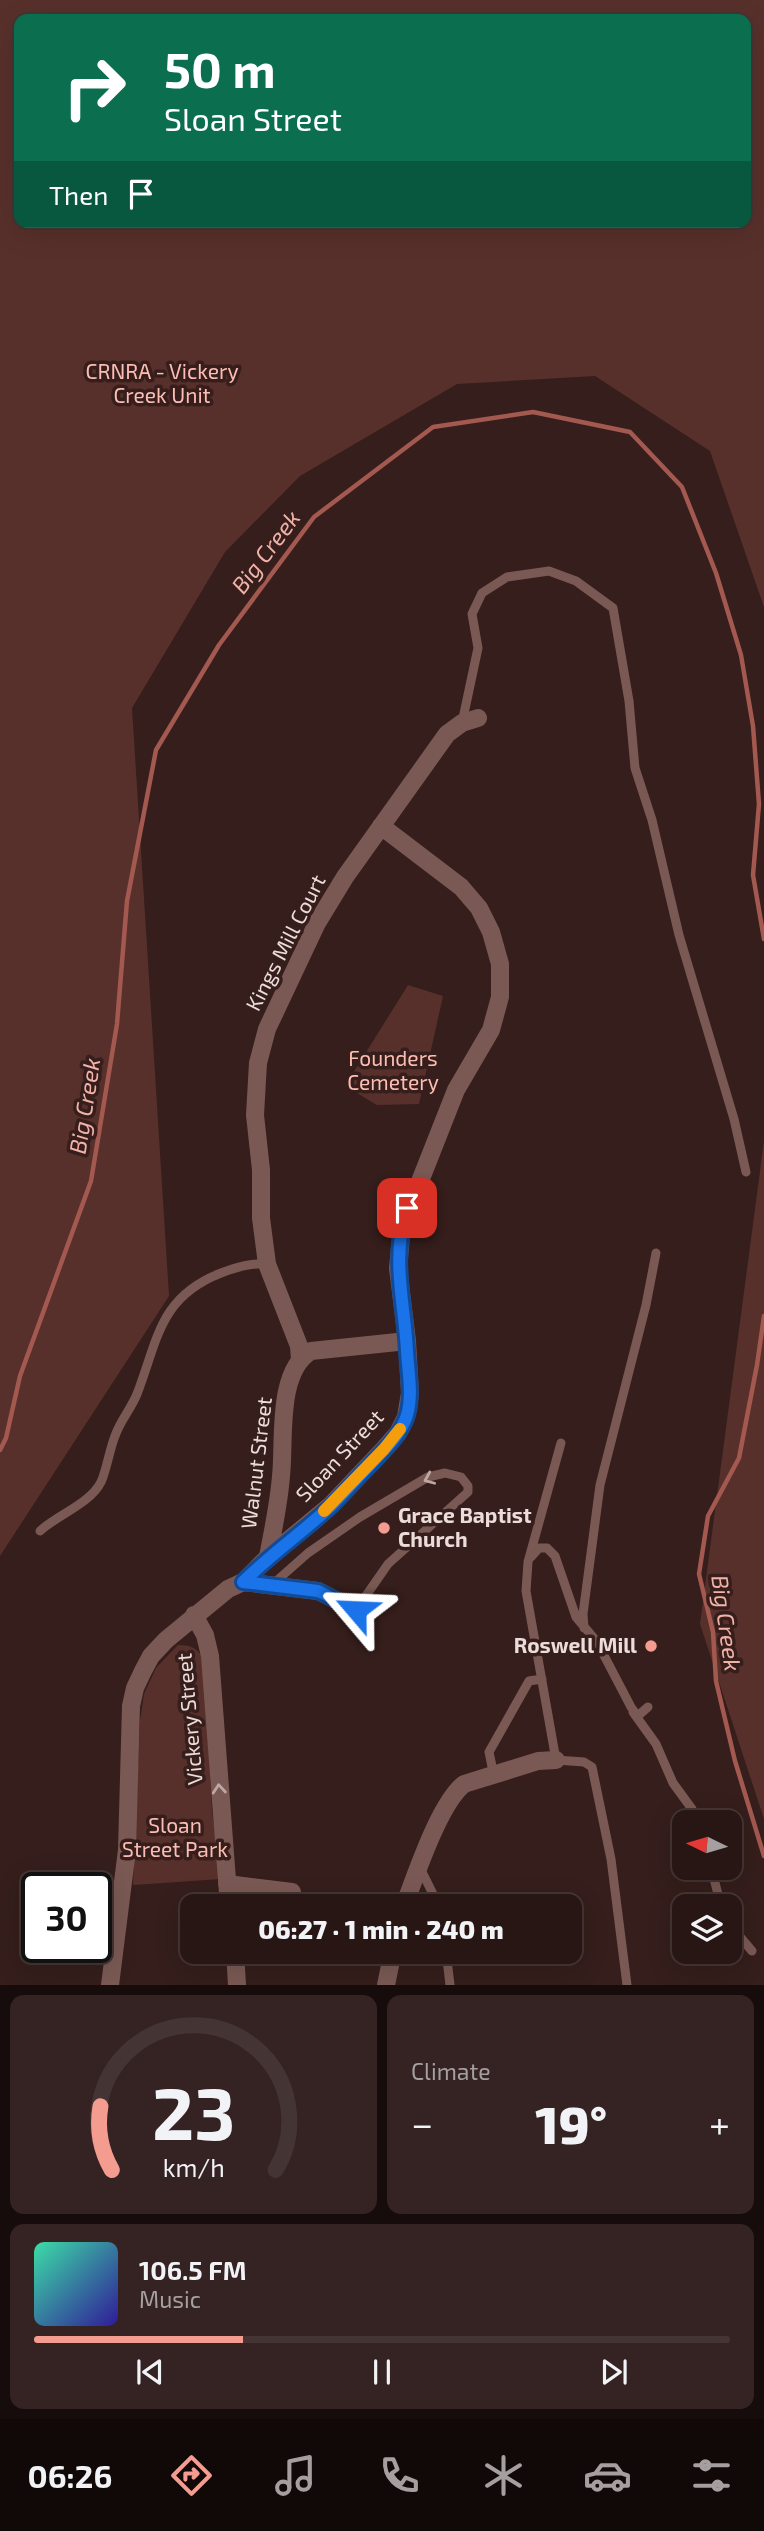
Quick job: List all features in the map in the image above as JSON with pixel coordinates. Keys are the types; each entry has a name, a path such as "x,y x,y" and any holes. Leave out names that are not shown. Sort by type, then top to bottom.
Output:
{"street":[{"name":"Kings Mill Court","path":"300,1360 299,1346 267,1265 261,1217 261,1170 255,1115 257,1072 264,1041 294,968 345,877 447,734 470,720"},
{"name":"Sloan Street","path":"110,1985 127,1850 130,1725 135,1688 151,1656 194,1615 243,1582 268,1557 331,1505 398,1433 409,1405 407,1341 398,1268 402,1227 456,1090 491,1030 500,997 500,964 491,932 479,908 461,887 381,826"},
{"path":"300,1360 311,1351 407,1341"},
{"name":"Walnut Street","path":"268,1557 281,1476 285,1408 290,1382 300,1360"},
{"path":"243,1582 318,1591 356,1610"},
{"name":"Vickery Street","path":"194,1615 205,1634 210,1656 228,1894"},
{"path":"409,1894 442,1813 458,1789 464,1784 538,1761 556,1760"},
{"path":"227,1884 292,1892"},
{"path":"236,1964 237,1985"},
{"path":"386,1985 390,1964"}],"lane":[{"path":"470,720 478,648 472,614 482,593 506,577 549,571 576,581 612,608 629,701 635,768 652,820 679,935 734,1119 746,1172"},
{"path":"583,1628 600,1485 646,1305 656,1253"},
{"path":"40,1531 53,1518 68,1512 85,1499 101,1483 116,1431 136,1396 161,1327 178,1300 194,1285 211,1277 252,1263 267,1265"},
{"path":"561,1443 528,1562 526,1591 556,1760 584,1762 592,1767 611,1859 627,1985"},
{"path":"271,1586 308,1553 359,1517 428,1477 445,1473 461,1477 468,1486 468,1492 388,1564 356,1610"},
{"path":"528,1562 539,1548 547,1548 555,1556 576,1617 597,1642 631,1707 656,1744 673,1783 692,1810"},
{"path":"494,1776 489,1752 528,1681 542,1679"},
{"path":"631,1707 636,1714 648,1707"},
{"path":"420,1867 433,1894"},
{"path":"742,1939 752,1951"},
{"path":"448,1964 450,1985"}],"green space":[{"name":"CRNRA - Vickery Creek Unit","path":"0,0 764,0 764,607 710,451 595,376 457,384 300,476 225,552 132,708 169,1296 0,1556"},
{"name":"Founders Cemetery","path":"408,985 443,996 419,1104 377,1105 345,1086"},
{"path":"764,1141 764,1819 700,1624"},
{"name":"Sloan Street Park","path":"178,1645 194,1648 204,1660 212,1811 221,1879 133,1885 140,1721 144,1694 156,1668"}],"waterway":[{"name":"Big Creek","path":"0,1450 6,1438 20,1376 91,1181 117,1024 127,901 156,750 219,645 314,517 433,427 533,412 630,432 682,487 716,573 741,655 753,726 759,804 753,875 764,939"},
{"name":"Big Creek","path":"764,1316 739,1458 708,1516 699,1574 713,1632 716,1681 735,1761 764,1856"}],"slow traffic":[{"path":"324,1511 400,1429"}],"place":[{"name":"Grace Baptist Church","path":"384,1528"},
{"name":"Roswell Mill","path":"651,1646"}],"route":[{"path":"356,1610 318,1591 243,1582 268,1557 331,1505 398,1433 406,1417 410,1392 398,1246 407,1208"}]}
